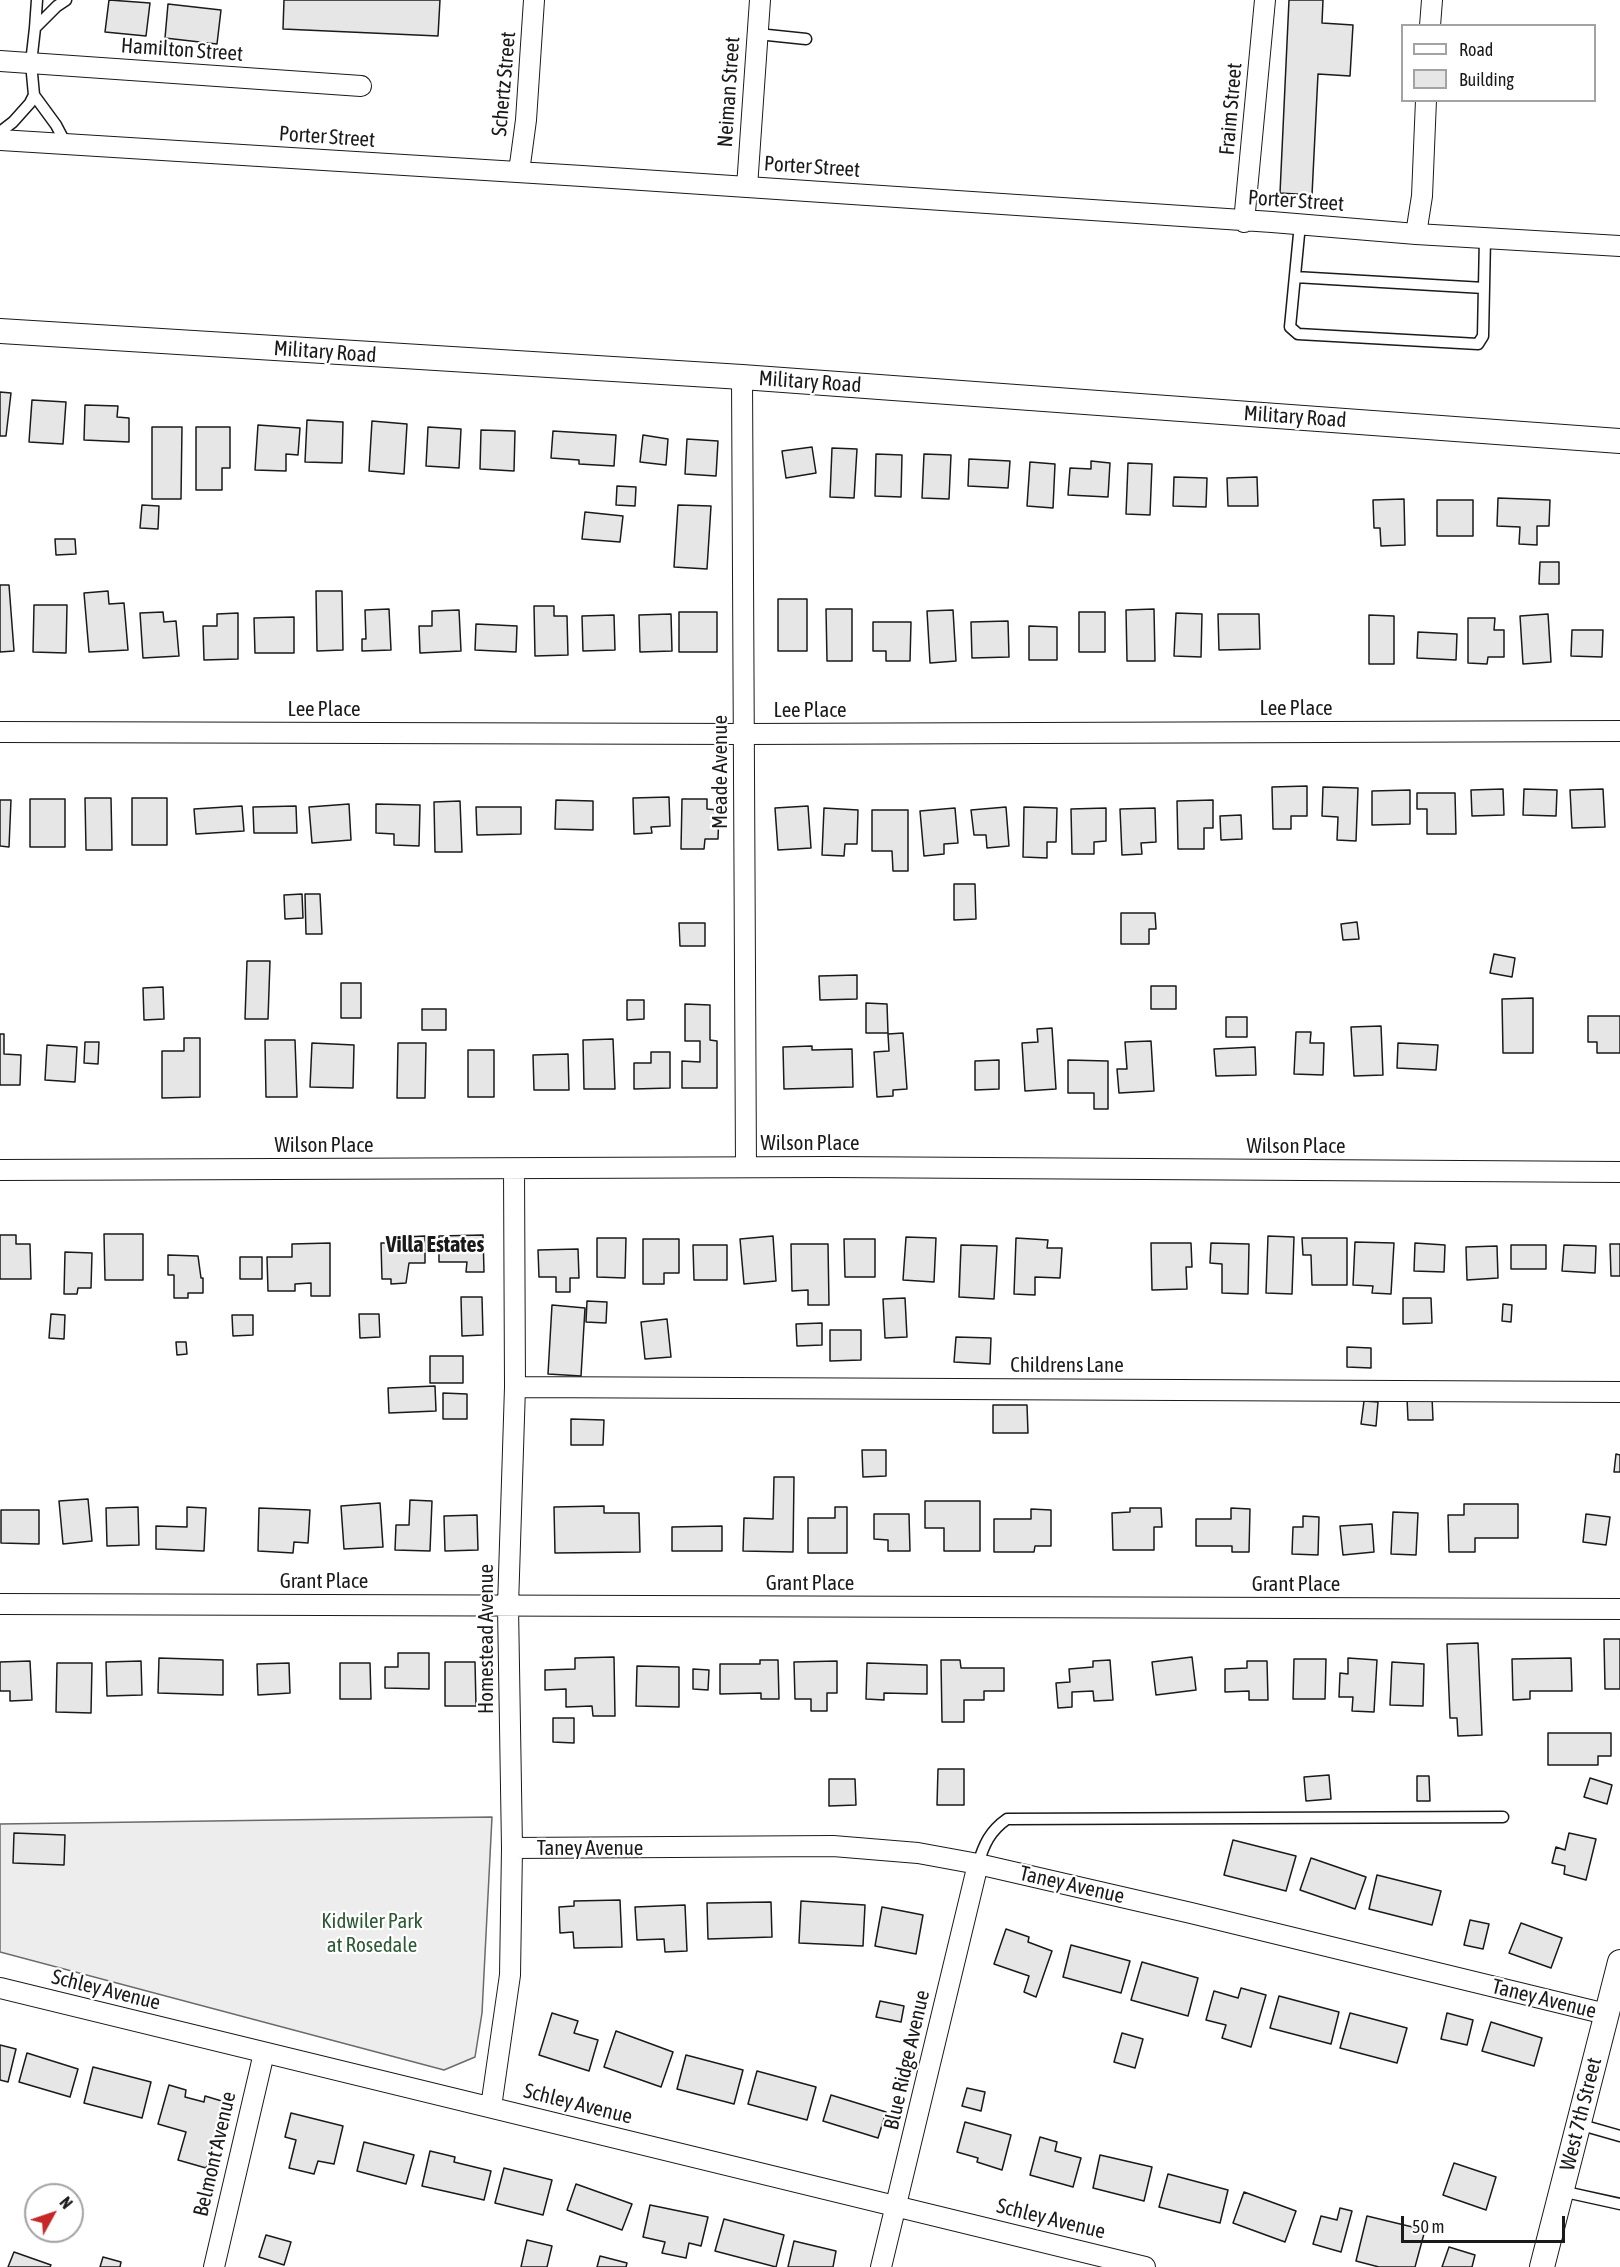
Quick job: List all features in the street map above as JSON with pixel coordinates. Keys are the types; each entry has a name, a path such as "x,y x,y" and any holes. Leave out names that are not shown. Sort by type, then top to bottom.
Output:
{"street":[{"name":"Schertz Street","path":"519,172 526,120 534,0"},
{"name":"Neiman Street","path":"747,187 760,0"},
{"name":"Fraim Street","path":"1244,222 1265,0"},
{"path":"1430,24 1432,0"},
{"name":"Hamilton Street","path":"0,61 361,86"},
{"path":"1416,234 1422,196 1426,102"},
{"name":"Porter Street","path":"0,140 519,172 1620,246"},
{"name":"Military Road","path":"0,330 742,377 1620,441"},
{"name":"Meade Avenue","path":"742,377 746,1167"},
{"name":"Lee Place","path":"0,732 744,734 1620,731"},
{"name":"Wilson Place","path":"0,1170 746,1167 1620,1172"},
{"name":"Homestead Avenue","path":"491,2107 510,1975 512,1848 508,1606 514,1387 514,1169"},
{"name":"Childrens Lane","path":"514,1387 1620,1392"},
{"name":"Grant Place","path":"0,1604 1620,1610"},
{"name":"Taney Avenue","path":"512,1848 833,1846 918,1853 978,1863 1613,2016"},
{"name":"Blue Ridge Avenue","path":"882,2267 978,1863"},
{"name":"West 7th Street","path":"1542,2267 1578,2124 1613,2016 1620,1962"},
{"name":"Schley Avenue","path":"0,1988 1145,2267"},
{"name":"Belmont Avenue","path":"214,2267 264,2053"}],"lane":[{"path":"37,0 31,63 34,95 56,125 66,144"},
{"path":"35,28 66,0"},
{"path":"758,34 806,39"},
{"path":"0,132 13,122 34,95"},
{"path":"1300,224 1290,327 1298,334 1478,344 1483,336 1485,238"},
{"path":"1295,277 1484,288"},
{"path":"978,1863 986,1840 996,1827 1007,1819 1503,1817"},
{"path":"1578,2124 1620,2136"},
{"path":"1561,2191 1620,2204"}],"shaded area":[{"name":"Kidwiler Park at Rosedale","path":"492,1817 482,2013 475,2057 444,2070 0,1952 0,1824"}],"building":[{"path":"109,0 150,3 146,36 105,32"},
{"path":"284,0 440,0 438,36 283,29"},
{"path":"1289,0 1323,0 1322,23 1353,25 1350,76 1318,74 1312,195 1280,193"},
{"path":"168,4 221,10 217,44 165,38"},
{"path":"0,392 11,393 6,436 0,436"},
{"path":"32,400 66,402 63,444 29,442"},
{"path":"85,405 118,406 117,417 129,418 129,442 84,440"},
{"path":"307,420 343,422 342,463 305,462"},
{"path":"372,421 407,424 404,474 369,471"},
{"path":"258,425 300,428 298,455 286,454 286,471 255,470"},
{"path":"152,427 182,427 181,499 152,499"},
{"path":"196,427 230,427 230,468 222,468 222,490 196,490"},
{"path":"428,427 461,429 459,468 426,466"},
{"path":"481,430 515,431 514,471 480,469"},
{"path":"553,431 616,435 614,466 579,464 579,460 551,458"},
{"path":"643,435 668,439 666,465 640,462"},
{"path":"687,439 718,441 716,476 685,474"},
{"path":"812,447 816,473 786,478 782,451"},
{"path":"832,448 857,449 854,498 830,497"},
{"path":"876,454 902,455 901,497 875,496"},
{"path":"924,454 951,455 949,499 922,498"},
{"path":"969,459 1010,461 1008,488 968,486"},
{"path":"1091,461 1110,463 1108,497 1068,495 1070,468 1091,469"},
{"path":"1030,462 1055,464 1053,508 1027,506"},
{"path":"1128,463 1152,464 1150,515 1126,514"},
{"path":"1174,477 1207,478 1206,507 1173,506"},
{"path":"1257,477 1258,506 1228,506 1227,478"},
{"path":"617,486 636,487 635,506 616,505"},
{"path":"1498,498 1550,500 1549,526 1537,526 1537,545 1519,544 1520,527 1497,526"},
{"path":"1404,499 1405,545 1381,546 1380,528 1374,528 1373,500"},
{"path":"1437,500 1473,500 1473,536 1437,536"},
{"path":"142,505 159,506 158,529 140,528"},
{"path":"678,505 711,506 707,569 674,567"},
{"path":"585,512 623,516 620,542 582,539"},
{"path":"55,539 75,539 76,554 56,555"},
{"path":"1540,562 1559,562 1559,584 1539,584"},
{"path":"0,585 9,585 14,651 0,652"},
{"path":"108,591 109,604 124,603 128,650 89,652 84,593"},
{"path":"316,591 342,591 343,650 317,651"},
{"path":"778,599 807,599 807,651 778,651"},
{"path":"34,605 67,605 66,653 33,652"},
{"path":"534,606 554,606 554,616 567,616 568,655 535,656"},
{"path":"389,609 391,650 362,651 362,639 366,639 365,610"},
{"path":"826,609 852,609 852,661 827,661"},
{"path":"1154,609 1155,661 1127,661 1126,610"},
{"path":"459,610 461,651 420,653 419,626 432,626 432,611"},
{"path":"953,610 956,661 930,663 927,611"},
{"path":"163,612 164,622 176,621 179,656 143,658 140,613"},
{"path":"679,612 717,612 717,652 679,652"},
{"path":"1079,612 1105,612 1105,652 1079,652"},
{"path":"238,613 238,659 204,660 203,626 217,626 217,614"},
{"path":"1176,613 1202,614 1201,657 1174,656"},
{"path":"671,614 672,651 640,652 639,615"},
{"path":"1218,614 1259,614 1260,649 1219,650"},
{"path":"1548,614 1551,662 1523,664 1520,616"},
{"path":"614,615 615,650 583,651 582,616"},
{"path":"1369,615 1394,616 1394,664 1369,664"},
{"path":"294,617 294,653 255,653 254,618"},
{"path":"1468,618 1495,618 1494,630 1504,630 1504,657 1488,657 1487,664 1468,663"},
{"path":"1008,621 1009,657 972,658 971,622"},
{"path":"873,622 911,622 910,661 886,661 886,651 873,651"},
{"path":"476,624 517,626 516,652 475,650"},
{"path":"1029,626 1057,627 1057,660 1029,660"},
{"path":"1572,630 1603,630 1602,657 1571,656"},
{"path":"1418,632 1457,634 1456,660 1417,658"},
{"path":"1307,786 1307,816 1291,816 1291,829 1273,829 1272,787"},
{"path":"1323,787 1358,788 1356,841 1337,840 1338,817 1322,816"},
{"path":"1503,789 1504,815 1472,816 1471,790"},
{"path":"1524,789 1557,790 1556,816 1523,815"},
{"path":"1603,789 1605,827 1572,828 1570,790"},
{"path":"1410,790 1410,824 1372,825 1372,791"},
{"path":"1417,793 1455,793 1456,834 1427,834 1427,809 1417,809"},
{"path":"669,797 670,826 651,827 652,833 634,834 633,798"},
{"path":"85,798 111,798 112,850 86,850"},
{"path":"132,798 167,798 167,845 132,845"},
{"path":"30,799 65,799 65,847 30,847"},
{"path":"682,799 707,799 707,809 719,810 718,839 705,839 704,849 681,849"},
{"path":"0,800 11,800 9,847 0,846"},
{"path":"556,800 593,801 593,830 555,829"},
{"path":"1213,800 1213,828 1204,828 1204,849 1178,849 1177,801"},
{"path":"460,801 462,852 435,852 434,802"},
{"path":"349,804 351,840 312,843 309,807"},
{"path":"376,804 420,805 419,846 394,845 394,834 376,833"},
{"path":"242,806 244,831 196,834 194,809"},
{"path":"296,806 297,833 254,833 253,807"},
{"path":"808,806 811,848 778,850 775,808"},
{"path":"476,807 521,807 521,834 477,835"},
{"path":"1006,807 1009,846 987,848 986,835 974,835 971,810"},
{"path":"1024,807 1057,808 1056,842 1047,842 1047,858 1023,857"},
{"path":"824,808 858,810 857,844 845,844 844,856 822,855"},
{"path":"955,808 958,843 944,844 944,854 924,856 920,811"},
{"path":"1106,808 1106,841 1094,842 1094,854 1072,854 1071,809"},
{"path":"1155,808 1156,842 1141,843 1142,854 1122,855 1120,809"},
{"path":"872,810 908,810 908,871 893,871 892,851 872,851"},
{"path":"1241,815 1242,839 1221,840 1220,816"},
{"path":"954,884 975,884 976,919 954,920"},
{"path":"302,894 303,918 285,919 284,895"},
{"path":"305,894 320,894 322,934 306,934"},
{"path":"1121,913 1155,913 1156,929 1149,929 1149,944 1121,944"},
{"path":"1357,922 1359,939 1343,940 1341,924"},
{"path":"679,923 705,923 705,946 680,946"},
{"path":"1494,954 1515,958 1512,977 1490,973"},
{"path":"247,961 270,961 268,1019 245,1019"},
{"path":"857,975 857,999 820,1000 819,976"},
{"path":"341,983 361,983 361,1018 341,1018"},
{"path":"1151,986 1176,986 1176,1009 1151,1009"},
{"path":"163,987 164,1019 144,1020 143,988"},
{"path":"1533,998 1533,1053 1503,1053 1502,999"},
{"path":"627,1000 644,1000 644,1019 627,1020"},
{"path":"866,1003 887,1004 888,1033 866,1033"},
{"path":"685,1004 710,1005 710,1040 717,1041 717,1088 682,1088 682,1061 700,1062 700,1041 685,1041"},
{"path":"422,1009 446,1009 446,1030 422,1030"},
{"path":"1588,1016 1620,1016 1620,1053 1597,1053 1597,1042 1588,1042"},
{"path":"1226,1017 1247,1017 1247,1037 1226,1037"},
{"path":"1381,1026 1383,1075 1354,1076 1351,1027"},
{"path":"1052,1028 1056,1089 1025,1091 1022,1043 1038,1042 1037,1029"},
{"path":"1296,1032 1311,1032 1310,1043 1324,1043 1323,1075 1294,1074"},
{"path":"903,1033 907,1089 893,1090 893,1096 877,1097 874,1052 889,1051 888,1034"},
{"path":"0,1034 4,1034 4,1054 21,1055 20,1085 0,1085"},
{"path":"184,1038 200,1038 200,1097 162,1098 162,1051 184,1051"},
{"path":"613,1039 615,1089 584,1089 583,1040"},
{"path":"265,1040 295,1040 297,1097 266,1097"},
{"path":"1151,1041 1154,1091 1119,1093 1117,1069 1127,1069 1125,1042"},
{"path":"85,1042 99,1042 98,1064 84,1063"},
{"path":"312,1043 354,1045 353,1088 310,1087"},
{"path":"398,1043 426,1043 425,1098 397,1098"},
{"path":"1398,1043 1438,1045 1436,1070 1397,1068"},
{"path":"47,1045 77,1047 75,1082 45,1080"},
{"path":"812,1046 812,1050 852,1049 853,1087 784,1089 783,1047"},
{"path":"1255,1047 1256,1075 1216,1076 1214,1049"},
{"path":"468,1050 494,1050 494,1097 468,1097"},
{"path":"651,1052 670,1052 670,1088 634,1089 634,1063 651,1063"},
{"path":"568,1054 569,1090 534,1090 533,1055"},
{"path":"999,1060 999,1089 975,1090 975,1061"},
{"path":"1068,1060 1108,1061 1108,1109 1094,1109 1094,1093 1068,1093"},
{"path":"104,1234 143,1234 143,1280 105,1280"},
{"path":"0,1235 16,1235 16,1244 30,1244 31,1279 0,1279"},
{"path":"483,1235 484,1272 466,1272 467,1262 439,1262 439,1236"},
{"path":"425,1236 425,1263 409,1263 406,1283 391,1284 391,1279 382,1279 381,1243 405,1243 405,1237"},
{"path":"773,1236 776,1281 744,1284 740,1239"},
{"path":"1268,1236 1294,1237 1292,1294 1266,1293"},
{"path":"906,1237 936,1238 934,1282 903,1280"},
{"path":"597,1238 626,1238 625,1278 597,1277"},
{"path":"1016,1238 1048,1240 1047,1248 1062,1248 1060,1278 1035,1277 1035,1295 1014,1294"},
{"path":"1302,1238 1347,1238 1347,1285 1312,1285 1311,1255 1303,1255"},
{"path":"643,1239 679,1239 679,1273 664,1273 664,1284 643,1284"},
{"path":"844,1239 875,1239 875,1277 845,1277"},
{"path":"1355,1242 1394,1243 1391,1294 1372,1293 1373,1286 1353,1285"},
{"path":"330,1243 330,1296 311,1296 311,1283 295,1284 295,1291 268,1291 267,1257 292,1257 292,1244"},
{"path":"1151,1243 1191,1243 1192,1267 1186,1267 1187,1289 1152,1290"},
{"path":"1211,1243 1249,1244 1248,1294 1222,1293 1222,1264 1210,1263"},
{"path":"1415,1243 1445,1245 1444,1272 1414,1271"},
{"path":"791,1244 828,1244 829,1305 808,1305 808,1290 792,1291"},
{"path":"1610,1244 1620,1244 1620,1276 1611,1276"},
{"path":"693,1245 727,1245 727,1280 694,1280"},
{"path":"961,1245 997,1246 994,1299 959,1297"},
{"path":"1511,1245 1546,1245 1546,1269 1511,1269"},
{"path":"1564,1245 1596,1246 1595,1273 1562,1271"},
{"path":"1497,1246 1498,1278 1467,1280 1466,1247"},
{"path":"578,1249 579,1278 570,1278 570,1292 556,1292 556,1277 539,1277 538,1250"},
{"path":"65,1252 92,1253 91,1288 78,1288 77,1294 64,1294"},
{"path":"168,1255 198,1256 201,1278 203,1278 203,1293 188,1293 188,1298 174,1298 174,1275 168,1275"},
{"path":"240,1257 262,1257 262,1279 240,1279"},
{"path":"461,1297 482,1297 483,1335 462,1336"},
{"path":"905,1298 907,1337 885,1338 883,1299"},
{"path":"1403,1298 1431,1298 1432,1323 1403,1324"},
{"path":"587,1301 607,1302 606,1323 586,1322"},
{"path":"1503,1304 1512,1305 1511,1322 1502,1321"},
{"path":"552,1305 585,1308 581,1376 548,1374"},
{"path":"51,1314 65,1315 64,1339 49,1338"},
{"path":"359,1314 379,1314 380,1337 360,1338"},
{"path":"232,1315 253,1315 253,1335 233,1336"},
{"path":"667,1319 671,1357 645,1359 641,1322"},
{"path":"822,1323 822,1345 797,1346 796,1324"},
{"path":"830,1330 861,1330 861,1360 830,1361"},
{"path":"956,1337 991,1338 990,1364 954,1362"},
{"path":"176,1342 186,1342 187,1354 177,1355"},
{"path":"1347,1347 1371,1348 1371,1368 1347,1367"},
{"path":"430,1356 463,1356 463,1383 430,1383"},
{"path":"435,1386 436,1411 389,1413 388,1388"},
{"path":"443,1393 467,1394 467,1419 443,1419"},
{"path":"1432,1397 1433,1420 1408,1420 1407,1398"},
{"path":"1364,1401 1378,1402 1376,1426 1361,1424"},
{"path":"993,1405 1027,1405 1028,1433 993,1433"},
{"path":"571,1419 604,1420 603,1445 571,1445"},
{"path":"862,1450 886,1450 886,1476 863,1477"},
{"path":"1616,1454 1620,1455 1620,1472 1614,1472"},
{"path":"774,1477 794,1477 793,1552 743,1551 744,1518 773,1519"},
{"path":"88,1499 92,1541 63,1544 59,1501"},
{"path":"410,1500 432,1501 430,1551 395,1550 396,1525 409,1525"},
{"path":"925,1501 980,1501 980,1551 944,1551 944,1528 925,1528"},
{"path":"380,1503 383,1547 344,1549 341,1506"},
{"path":"1464,1504 1518,1504 1518,1538 1475,1538 1475,1552 1449,1552 1448,1515 1464,1515"},
{"path":"604,1506 604,1513 639,1513 640,1552 555,1553 554,1507"},
{"path":"138,1507 139,1545 107,1546 106,1508"},
{"path":"187,1507 206,1508 204,1551 156,1549 156,1526 187,1527"},
{"path":"835,1507 847,1507 847,1553 808,1553 808,1518 835,1518"},
{"path":"259,1508 310,1510 308,1543 294,1542 293,1553 258,1551"},
{"path":"1130,1508 1161,1508 1162,1527 1154,1527 1154,1550 1113,1550 1112,1513 1130,1512"},
{"path":"1231,1508 1250,1509 1249,1552 1232,1552 1232,1546 1196,1546 1196,1519 1231,1519"},
{"path":"1031,1509 1051,1510 1051,1546 1035,1546 1034,1552 994,1552 994,1519 1031,1519"},
{"path":"1,1510 39,1510 39,1544 1,1543"},
{"path":"1393,1512 1418,1513 1416,1555 1391,1554"},
{"path":"874,1514 909,1514 910,1551 888,1551 888,1540 874,1539"},
{"path":"1586,1514 1610,1517 1606,1545 1583,1542"},
{"path":"477,1515 478,1550 445,1551 444,1516"},
{"path":"1303,1516 1319,1517 1318,1555 1292,1554 1293,1527 1303,1527"},
{"path":"1372,1524 1374,1552 1343,1555 1340,1526"},
{"path":"722,1526 722,1551 672,1551 672,1527"},
{"path":"1604,1639 1620,1639 1620,1689 1605,1689"},
{"path":"1478,1643 1482,1735 1458,1736 1457,1718 1450,1718 1447,1644"},
{"path":"398,1653 429,1653 429,1689 385,1688 385,1667 398,1667"},
{"path":"614,1657 615,1716 593,1716 592,1706 566,1707 566,1689 545,1690 545,1670 575,1669 575,1658"},
{"path":"1192,1657 1196,1690 1156,1695 1152,1662"},
{"path":"159,1658 223,1660 223,1695 158,1693"},
{"path":"1348,1658 1377,1660 1374,1712 1352,1711 1353,1697 1339,1697 1340,1673 1348,1674"},
{"path":"1571,1658 1572,1691 1530,1691 1530,1699 1513,1700 1512,1659"},
{"path":"1294,1659 1326,1659 1325,1699 1293,1699"},
{"path":"760,1660 778,1660 779,1699 761,1699 761,1693 720,1694 720,1664 760,1664"},
{"path":"941,1660 960,1660 961,1668 1004,1668 1004,1691 984,1691 984,1700 964,1700 964,1722 942,1722"},
{"path":"1110,1660 1113,1700 1094,1701 1093,1691 1072,1692 1072,1707 1058,1708 1056,1683 1070,1682 1069,1669 1093,1667 1093,1661"},
{"path":"30,1661 32,1700 10,1701 10,1691 0,1691 0,1662"},
{"path":"141,1661 142,1695 107,1696 106,1662"},
{"path":"837,1661 837,1693 827,1693 827,1711 811,1711 811,1699 795,1699 794,1662"},
{"path":"1247,1661 1267,1661 1268,1700 1249,1700 1249,1691 1225,1692 1225,1669 1247,1668"},
{"path":"445,1662 475,1662 476,1706 445,1706"},
{"path":"1392,1662 1424,1664 1423,1706 1390,1705"},
{"path":"57,1663 92,1663 91,1713 56,1712"},
{"path":"289,1663 290,1693 258,1695 257,1664"},
{"path":"340,1663 370,1663 371,1699 340,1699"},
{"path":"867,1663 927,1665 927,1694 884,1693 884,1700 866,1699"},
{"path":"637,1666 679,1667 679,1707 636,1706"},
{"path":"693,1669 709,1670 708,1690 693,1689"},
{"path":"553,1718 574,1718 574,1743 553,1742"},
{"path":"1548,1733 1611,1733 1611,1756 1598,1756 1598,1765 1548,1765"},
{"path":"938,1769 964,1769 964,1805 937,1805"},
{"path":"1329,1775 1331,1799 1306,1801 1304,1777"},
{"path":"1417,1776 1429,1776 1430,1801 1417,1801"},
{"path":"1590,1778 1612,1785 1607,1804 1584,1797"},
{"path":"829,1779 855,1779 856,1805 829,1806"},
{"path":"14,1833 65,1835 64,1865 13,1863"},
{"path":"1569,1833 1596,1839 1586,1880 1564,1874 1565,1866 1552,1863 1556,1847 1565,1850"},
{"path":"1233,1840 1296,1856 1286,1891 1224,1875"},
{"path":"1311,1858 1366,1877 1355,1909 1300,1890"},
{"path":"1377,1875 1441,1891 1432,1925 1369,1909"},
{"path":"620,1900 622,1947 574,1948 573,1932 560,1933 559,1907 574,1906 574,1901"},
{"path":"801,1901 865,1905 863,1946 799,1943"},
{"path":"771,1902 772,1937 708,1939 707,1903"},
{"path":"685,1905 687,1951 665,1952 664,1939 637,1940 635,1907"},
{"path":"882,1907 923,1915 916,1954 875,1946"},
{"path":"1470,1920 1489,1924 1483,1949 1464,1945"},
{"path":"1521,1923 1562,1938 1551,1968 1509,1953"},
{"path":"1006,1929 1029,1937 1028,1942 1052,1951 1036,1997 1024,1992 1029,1976 994,1964"},
{"path":"1071,1945 1130,1961 1121,1993 1063,1977"},
{"path":"1142,1962 1198,1978 1188,2016 1131,2000"},
{"path":"1241,1988 1266,1995 1251,2047 1222,2038 1226,2025 1206,2020 1214,1991 1238,1998"},
{"path":"1279,1996 1339,2012 1331,2044 1270,2028"},
{"path":"880,2001 904,2006 901,2022 876,2017"},
{"path":"552,2013 578,2021 574,2033 598,2040 589,2071 539,2055"},
{"path":"1350,2013 1407,2028 1397,2063 1340,2048"},
{"path":"1447,2013 1473,2020 1467,2045 1441,2039"},
{"path":"1491,2022 1542,2038 1534,2066 1482,2051"},
{"path":"616,2031 673,2052 661,2087 604,2067"},
{"path":"1122,2033 1143,2039 1135,2068 1114,2062"},
{"path":"0,2045 16,2049 8,2082 0,2080"},
{"path":"27,2053 78,2069 70,2097 19,2082"},
{"path":"686,2055 743,2070 734,2104 677,2089"},
{"path":"93,2067 151,2082 142,2118 84,2103"},
{"path":"757,2071 816,2087 807,2120 748,2104"},
{"path":"169,2085 186,2090 185,2097 204,2102 205,2096 225,2102 206,2168 178,2160 186,2132 158,2124"},
{"path":"967,2088 985,2092 981,2111 962,2106"},
{"path":"831,2095 886,2112 878,2138 823,2121"},
{"path":"291,2113 343,2126 334,2164 318,2161 314,2174 289,2168 296,2140 285,2137"},
{"path":"965,2122 1011,2135 1002,2170 977,2162 978,2158 957,2152"},
{"path":"1040,2137 1057,2142 1055,2151 1081,2158 1073,2187 1030,2175"},
{"path":"364,2142 414,2155 406,2184 357,2171"},
{"path":"430,2151 455,2157 454,2162 491,2171 484,2200 422,2186"},
{"path":"1100,2155 1152,2167 1144,2201 1093,2188"},
{"path":"1454,2163 1496,2177 1486,2210 1443,2195"},
{"path":"504,2168 552,2180 543,2215 495,2203"},
{"path":"1168,2174 1228,2190 1220,2223 1159,2207"},
{"path":"576,2184 632,2204 622,2230 567,2210"},
{"path":"1244,2192 1296,2211 1285,2242 1233,2223"},
{"path":"650,2205 708,2217 701,2246 689,2243 686,2258 662,2253 665,2242 643,2237"},
{"path":"1340,2208 1352,2211 1341,2252 1313,2244 1321,2216 1337,2220"},
{"path":"1367,2216 1425,2230 1415,2267 1379,2267 1356,2261"},
{"path":"724,2219 784,2235 776,2267 715,2251"},
{"path":"266,2235 291,2242 284,2265 259,2257"},
{"path":"527,2240 552,2246 547,2267 521,2267"},
{"path":"794,2241 836,2251 833,2267 788,2267"},
{"path":"1449,2247 1475,2255 1472,2267 1442,2267"},
{"path":"14,2252 51,2265 50,2267 8,2267"},
{"path":"600,2256 627,2263 626,2267 597,2267"},
{"path":"103,2257 121,2262 120,2267 100,2267"}],"district":[{"name":"Villa Estates","path":"435,1245"}]}
